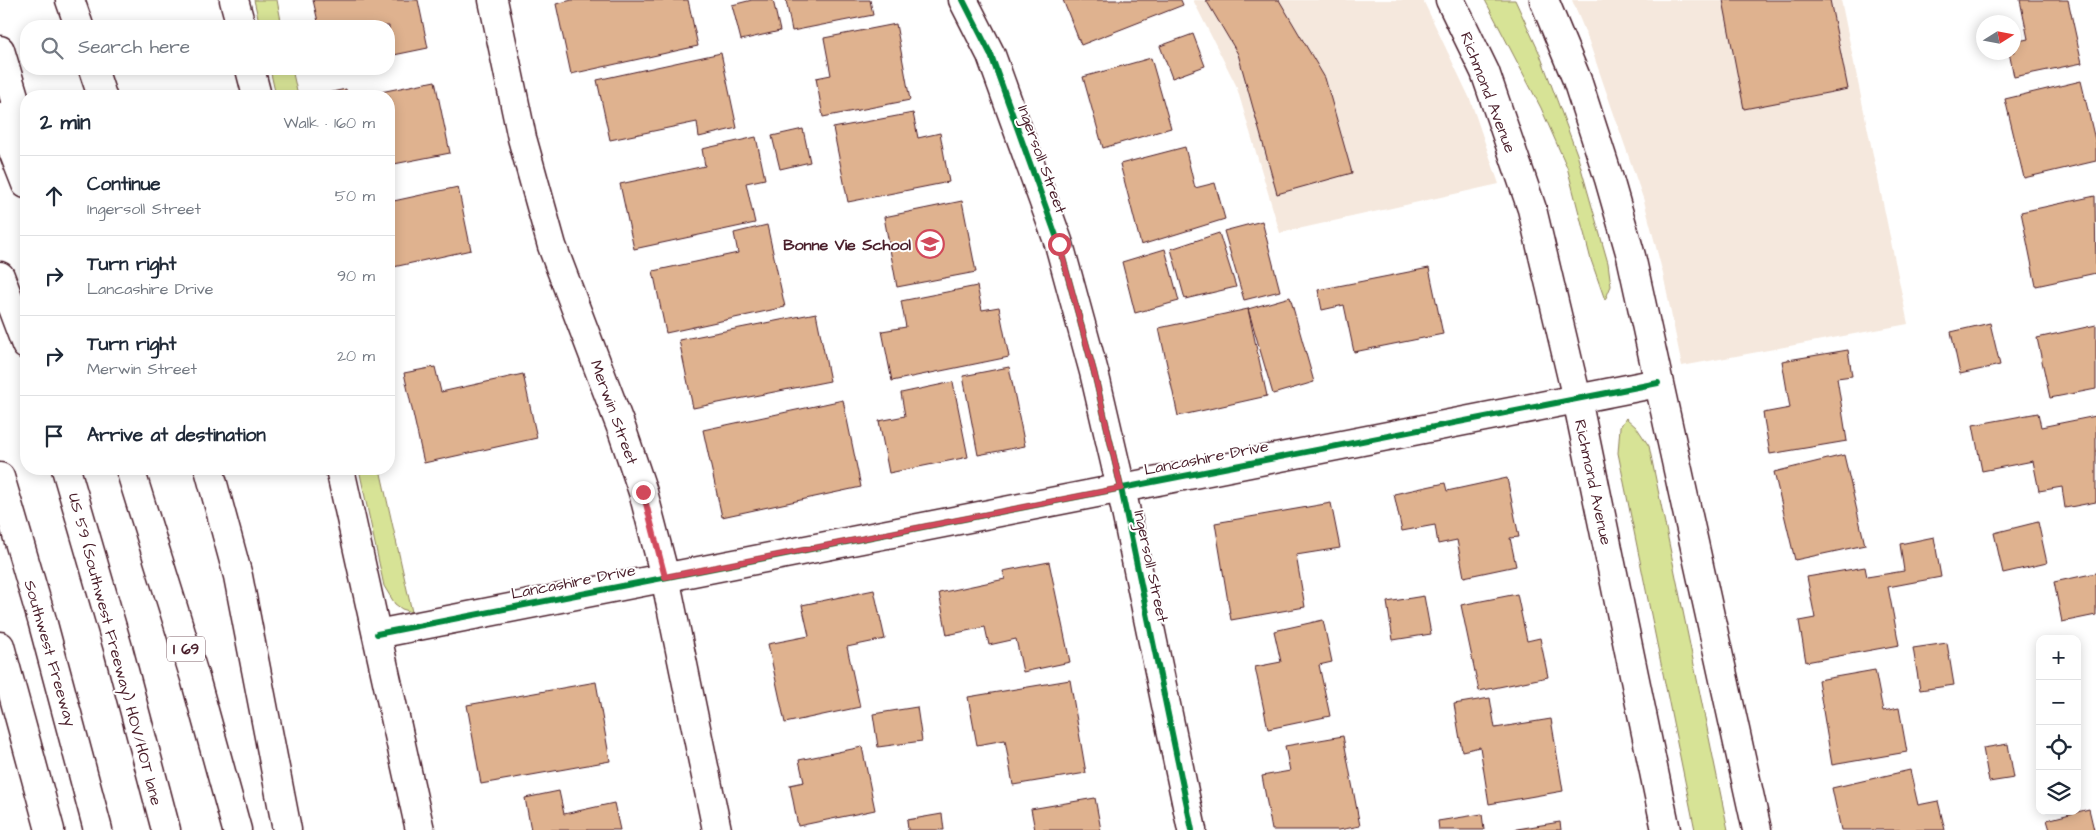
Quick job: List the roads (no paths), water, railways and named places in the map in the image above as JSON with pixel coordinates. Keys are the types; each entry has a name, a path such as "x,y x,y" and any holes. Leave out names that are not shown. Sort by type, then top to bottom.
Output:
{"main road":[{"path":"70,0 76,20"},
{"path":"78,0 83,20"},
{"path":"234,0 239,20"},
{"name":"Merwin Street","path":"493,0 522,138 552,246 622,430 643,492 665,577 717,830"},
{"name":"Ingersoll Street","path":"963,0 991,55 1059,244 1094,372 1121,488 1192,830"},
{"name":"Richmond Avenue","path":"1450,0 1485,72 1532,209 1577,399 1666,830"},
{"path":"1544,0 1577,80 1610,179 1633,264 1757,830"},
{"path":"0,50 20,116"},
{"path":"95,75 101,90"},
{"path":"98,75 102,90"},
{"path":"251,75 255,90"},
{"path":"0,118 20,169"},
{"path":"0,276 20,329"},
{"name":"Lancashire Drive","path":"377,634 1658,383"},
{"name":"US 59 (Southwest Freeway) HOV/HOT lane","path":"68,475 118,648 166,830"},
{"name":"I 69","path":"132,475 238,830"},
{"path":"211,475 238,576 287,830"},
{"path":"341,475 420,830"},
{"name":"Southwest Freeway","path":"0,477 42,620 98,830"},
{"path":"0,646 50,830"}],"place":[{"name":"Bonne Vie School","path":"930,244"}]}
